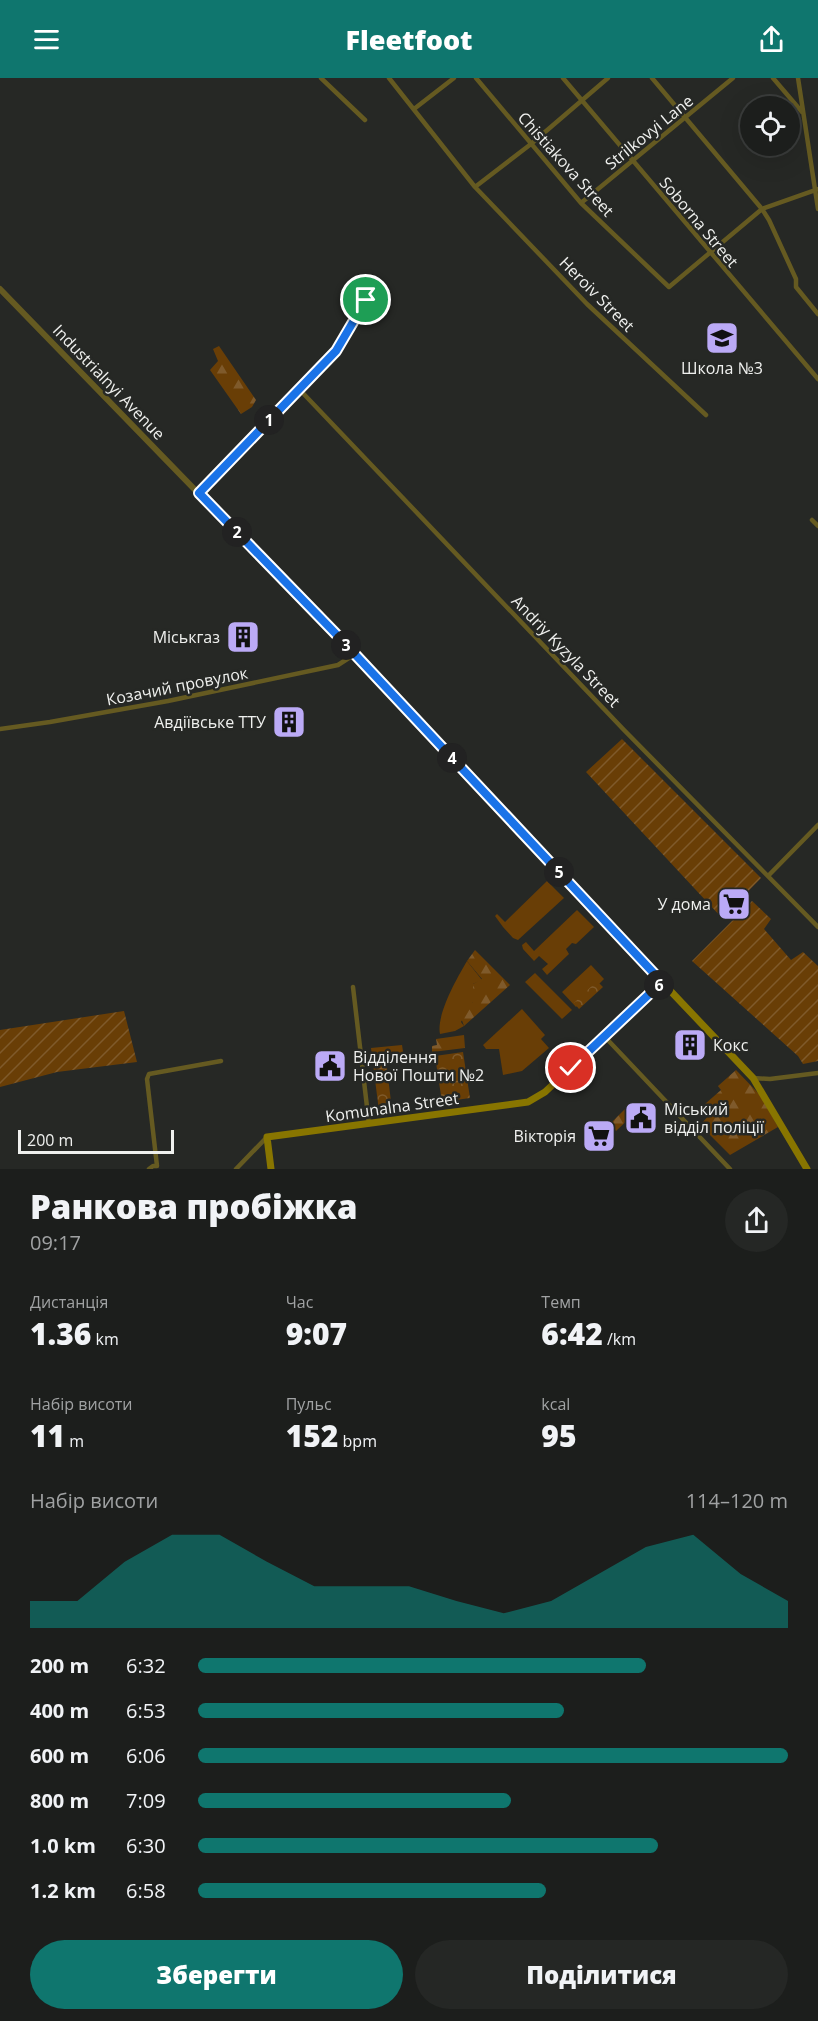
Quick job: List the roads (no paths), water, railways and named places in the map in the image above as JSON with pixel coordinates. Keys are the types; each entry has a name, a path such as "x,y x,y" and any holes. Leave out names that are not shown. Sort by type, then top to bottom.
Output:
{"main road":[{"path":"662,982 753,1078 807,1169"},
{"name":"Komunalna Street","path":"267,1137 528,1102 545,1092 662,982"},
{"path":"267,1137 271,1169"}],"street":[{"path":"321,78 365,120"},
{"name":"Heroiv Street","path":"389,78 475,187 587,304 706,415"},
{"path":"414,109 454,78"},
{"name":"Chistiakova Street","path":"476,78 581,203 669,287 710,253"},
{"name":"Soborna Street","path":"563,78 818,379"},
{"path":"475,187 531,144 608,78"},
{"path":"652,78 762,209 796,279 796,287 818,314"},
{"name":"Strilkovyi Lane","path":"581,203 733,78"},
{"path":"773,78 804,114"},
{"path":"798,78 817,189 818,209"},
{"path":"710,253 762,209 817,189"},
{"path":"199,493 336,351 363,307 371,284"},
{"name":"Industrialnyi Avenue","path":"0,289 355,654 662,982"},
{"name":"Andriy Kyzyla Street","path":"299,389 624,730 818,927"},
{"path":"812,520 818,526"},
{"name":"Козачий провулок","path":"0,729 168,701 338,665 355,654"},
{"path":"769,875 818,825"},
{"path":"353,987 369,1124"},
{"path":"605,1037 730,1169"},
{"path":"149,1169 157,1166 147,1079 149,1074 221,1061"},
{"path":"753,1078 770,1079 818,1072"},
{"path":"236,1169 267,1137"}],"place":[{"name":"Школа №3","path":"722,338"},
{"name":"Міськгаз","path":"243,637"},
{"name":"Авдіївське ТТУ","path":"289,722"},
{"name":"У дома","path":"734,904"},
{"name":"Кокс","path":"690,1045"},
{"name":"Відділення Нової Пошти №2","path":"330,1066"},
{"name":"Міський відділ поліції","path":"641,1118"},
{"name":"Вікторія","path":"599,1136"}]}
